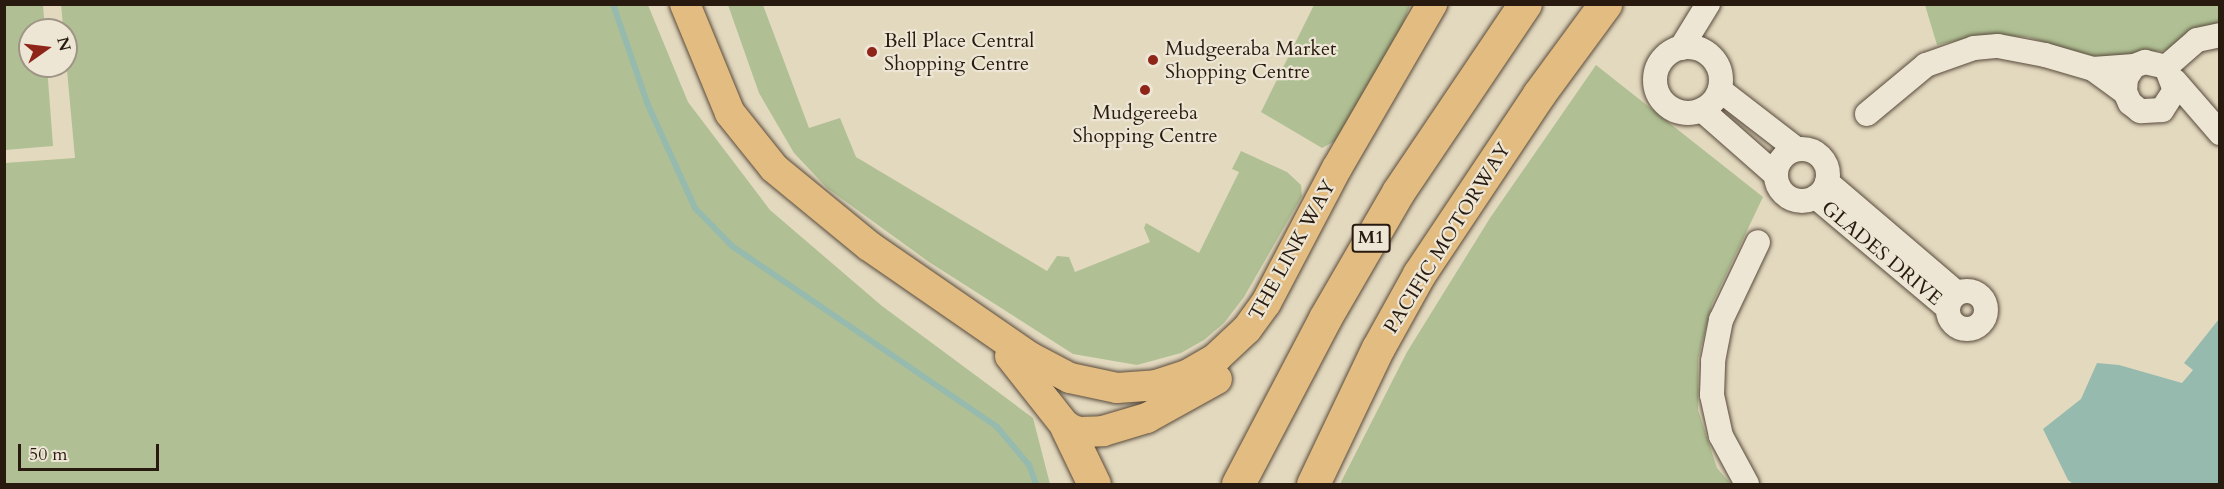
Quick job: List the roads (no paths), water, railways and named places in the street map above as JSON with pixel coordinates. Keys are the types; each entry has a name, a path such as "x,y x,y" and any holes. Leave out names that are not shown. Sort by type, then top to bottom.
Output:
{"highway":[{"name":"M1","path":"1238,484 1325,318 1398,192 1525,4"},
{"name":"PACIFIC MOTORWAY","path":"1313,484 1419,274 1539,94 1605,4"},
{"path":"1067,428 1095,484"}],"main road":[{"name":"THE LINK WAY","path":"685,4 730,113 754,148 795,186 869,246 1040,363 1079,381 1128,388 1177,380 1216,358 1247,329 1266,303 1340,177 1410,39 1432,4"},
{"name":"THE LINK WAY","path":"706,4 748,111 795,186"},
{"path":"1067,428 1096,432 1147,418 1230,369 1275,316 1340,177 1404,87 1456,4"},
{"name":"THE LINK WAY","path":"982,324 1047,397 1067,428"}],"street":[{"path":"1410,39 1421,4"},
{"path":"1692,49 1719,68 1720,90 1702,110 1676,110 1658,91 1659,64 1692,49 1707,5"},
{"path":"2162,110 2173,98 2170,74 2197,40 2220,35"},
{"path":"1867,114 1926,65 1974,48 2023,49 2093,69 2125,92"},
{"path":"2093,69 2134,66 2145,62 2170,74 2215,129"},
{"path":"2134,66 2126,78 2125,92 2130,104 2140,111 2162,110 2215,129"},
{"name":"GLADES DRIVE","path":"1702,110 1776,176 1779,189 1790,198 1803,203 1822,190 1827,166 1821,156 1811,150 1795,148 1720,90"},
{"path":"1776,176 1780,160 1795,148"},
{"name":"GLADES DRIVE","path":"1822,190 1952,300"},
{"path":"1747,484 1721,436 1712,395 1713,361 1721,320 1758,242"}],"water":[{"path":"2219,319 2219,484 2073,484 2068,480 2043,429 2081,399 2097,363 2119,365 2182,383 2193,370 2184,363"}],"waterway":[{"path":"613,4 648,105 695,208 732,246 997,427 1029,465 1036,484"}],"place":[{"name":"Bell Place Central Shopping Centre","path":"872,52"},
{"name":"Mudgeeraba Market Shopping Centre","path":"1153,60"},
{"name":"Mudgereeba Shopping Centre","path":"1145,90"}]}
